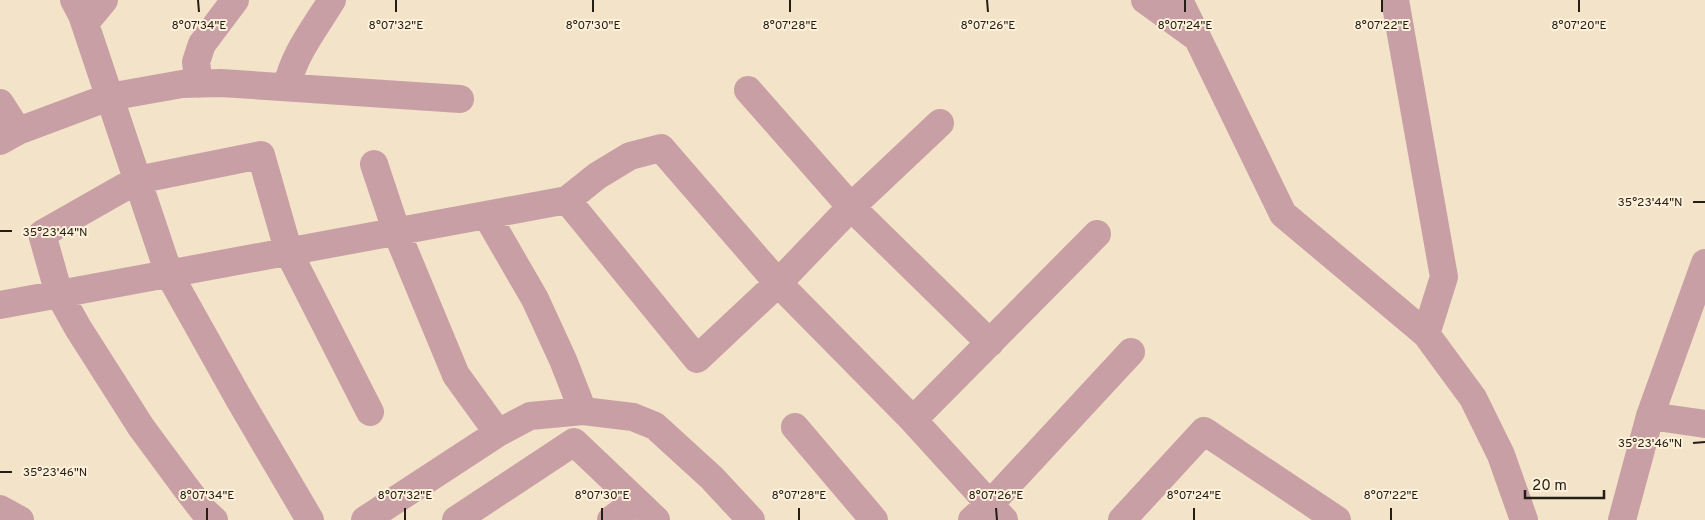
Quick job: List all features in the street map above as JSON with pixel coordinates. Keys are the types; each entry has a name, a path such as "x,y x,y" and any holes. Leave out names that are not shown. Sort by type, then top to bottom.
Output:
{"street":[{"path":"104,0 80,11 169,274 310,520"},
{"path":"199,84 196,62 202,44 235,0"},
{"path":"287,87 290,72 297,56 332,0"},
{"path":"1145,0 1199,39"},
{"path":"1179,0 1283,214 1426,334 1473,398 1501,455 1524,520"},
{"path":"1395,0 1444,277 1426,334"},
{"path":"0,103 9,136 108,97 182,84 221,83 460,99"},
{"path":"748,90 852,207 990,343"},
{"path":"567,200 697,360 940,123"},
{"path":"0,305 398,233 567,200 597,176 630,156 661,148 778,283 913,420 989,515 1131,352"},
{"path":"214,520 186,488 141,427 78,328 59,294 42,234 137,180 261,155 289,252 370,412"},
{"path":"374,164 398,233 456,375 498,433"},
{"path":"487,216 535,299 563,360 583,411"},
{"path":"913,420 1097,234"},
{"path":"1622,520 1650,416 1705,263"},
{"path":"0,284 59,294"},
{"path":"365,520 498,433 530,416 583,411 632,417 655,426 712,478 751,520"},
{"path":"1650,416 1705,424"},
{"path":"795,427 874,520"},
{"path":"1122,520 1204,431 1337,520"},
{"path":"456,520 574,442 656,520"},
{"path":"612,520 636,501"},
{"path":"0,509 20,520"}]}
